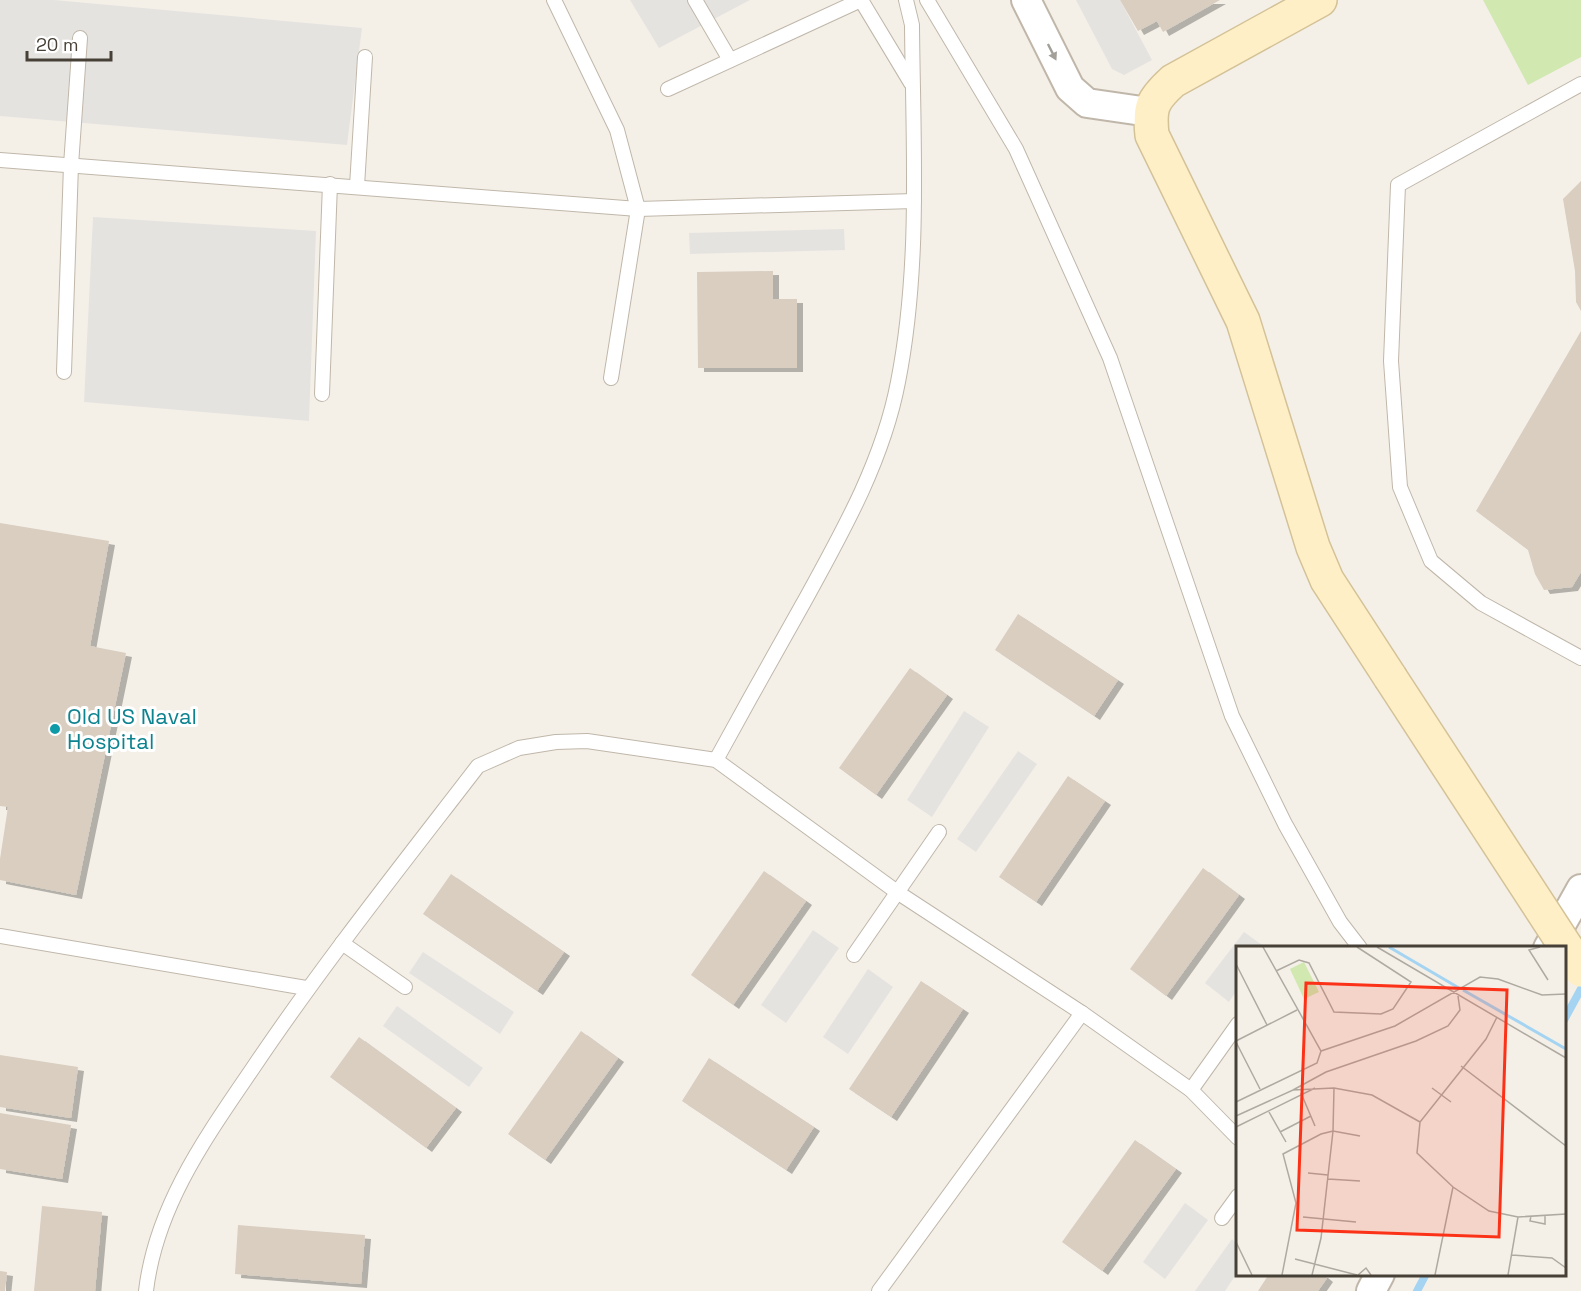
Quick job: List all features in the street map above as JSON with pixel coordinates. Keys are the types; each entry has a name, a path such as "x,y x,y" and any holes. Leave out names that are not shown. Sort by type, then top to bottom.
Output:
{"street":[{"path":"1026,0 1070,88 1087,103 1149,112"},
{"path":"1320,0 1173,81 1158,95 1149,112 1152,135 1243,321 1313,547 1324,572 1565,946"},
{"path":"1549,946 1581,889"},
{"path":"1566,947 1581,970"},
{"path":"1371,1291 1379,1276"}],"lane":[{"path":"554,0 617,130 638,209 611,378"},
{"path":"695,0 730,60"},
{"path":"668,89 861,0 912,85"},
{"path":"716,760 850,519 879,447 898,383 906,322 914,201 912,25 906,0"},
{"path":"927,0 1016,149 1110,358 1232,716 1257,772 1340,922 1358,946"},
{"path":"63,372 71,165 80,38"},
{"path":"357,186 364,57"},
{"path":"1581,84 1398,185 1391,361 1400,487 1431,561 1481,603 1581,658"},
{"path":"0,160 638,209 914,201"},
{"path":"322,394 330,184"},
{"path":"146,1291 148,1271 163,1221 190,1161 306,988 478,766 519,748 587,741 716,760 897,892 1082,1013 1191,1090 1236,1136"},
{"path":"854,955 939,832"},
{"path":"0,936 306,988"},
{"path":"342,943 405,987"},
{"path":"879,1291 1082,1013"},
{"path":"1191,1090 1236,1027"},
{"path":"1222,1218 1236,1199"}],"green space":[{"path":"1483,0 1581,0 1581,57 1528,85"}],"shaded area":[{"path":"0,0 54,0 362,28 347,145 0,116"},
{"path":"630,0 750,0 659,48"},
{"path":"1076,0 1120,0 1152,60 1124,75 1112,69"},
{"path":"93,217 316,231 309,421 84,402"},
{"path":"844,229 845,250 690,254 689,233"},
{"path":"964,711 989,727 932,817 907,800"},
{"path":"1018,751 1037,764 976,852 957,839"},
{"path":"813,930 839,948 786,1023 761,1005"},
{"path":"1244,932 1264,946 1236,946 1236,992 1229,1002 1205,983"},
{"path":"423,952 514,1012 500,1034 409,973"},
{"path":"868,969 893,987 848,1054 823,1037"},
{"path":"397,1006 483,1068 469,1087 383,1026"},
{"path":"1185,1203 1208,1220 1165,1279 1143,1262"},
{"path":"1232,1239 1236,1243 1236,1274 1225,1291 1195,1291"}],"building":[{"path":"1120,0 1220,0 1163,32 1157,21 1138,31"},
{"path":"1581,181 1581,311 1576,302 1575,271 1563,199"},
{"path":"773,271 773,299 797,299 797,368 698,368 697,272"},
{"path":"1581,331 1581,572 1572,587 1544,590 1535,574 1528,550 1476,511"},
{"name":"Old US Naval Hospital","path":"0,523 109,541 90,646 126,653 76,895 0,880 0,859 8,807 0,806"},
{"path":"1018,614 1118,680 1094,716 995,650"},
{"path":"910,668 947,695 876,795 839,768"},
{"path":"1068,776 1105,801 1036,902 999,877"},
{"path":"1203,868 1239,895 1166,996 1130,969"},
{"path":"764,871 806,901 733,1005 691,975"},
{"path":"451,874 564,952 537,991 423,914"},
{"path":"921,981 963,1009 891,1117 849,1089"},
{"path":"581,1031 618,1058 545,1160 508,1134"},
{"path":"359,1037 456,1108 426,1148 330,1077"},
{"path":"0,1055 78,1067 71,1118 0,1107"},
{"path":"709,1058 814,1127 786,1170 682,1101"},
{"path":"0,1113 71,1125 62,1179 0,1169"},
{"path":"1135,1140 1176,1169 1102,1271 1062,1242"},
{"path":"42,1206 102,1212 95,1291 34,1291"},
{"path":"238,1225 365,1235 361,1284 235,1274"},
{"path":"0,1271 7,1272 5,1291 0,1291"},
{"path":"1268,1276 1324,1276 1327,1278 1318,1291 1258,1291"}],"waterway":[{"path":"1566,1016 1581,989"},
{"path":"1417,1291 1425,1276"}],"place":[{"name":"Old US Naval Hospital","path":"55,729"}]}
